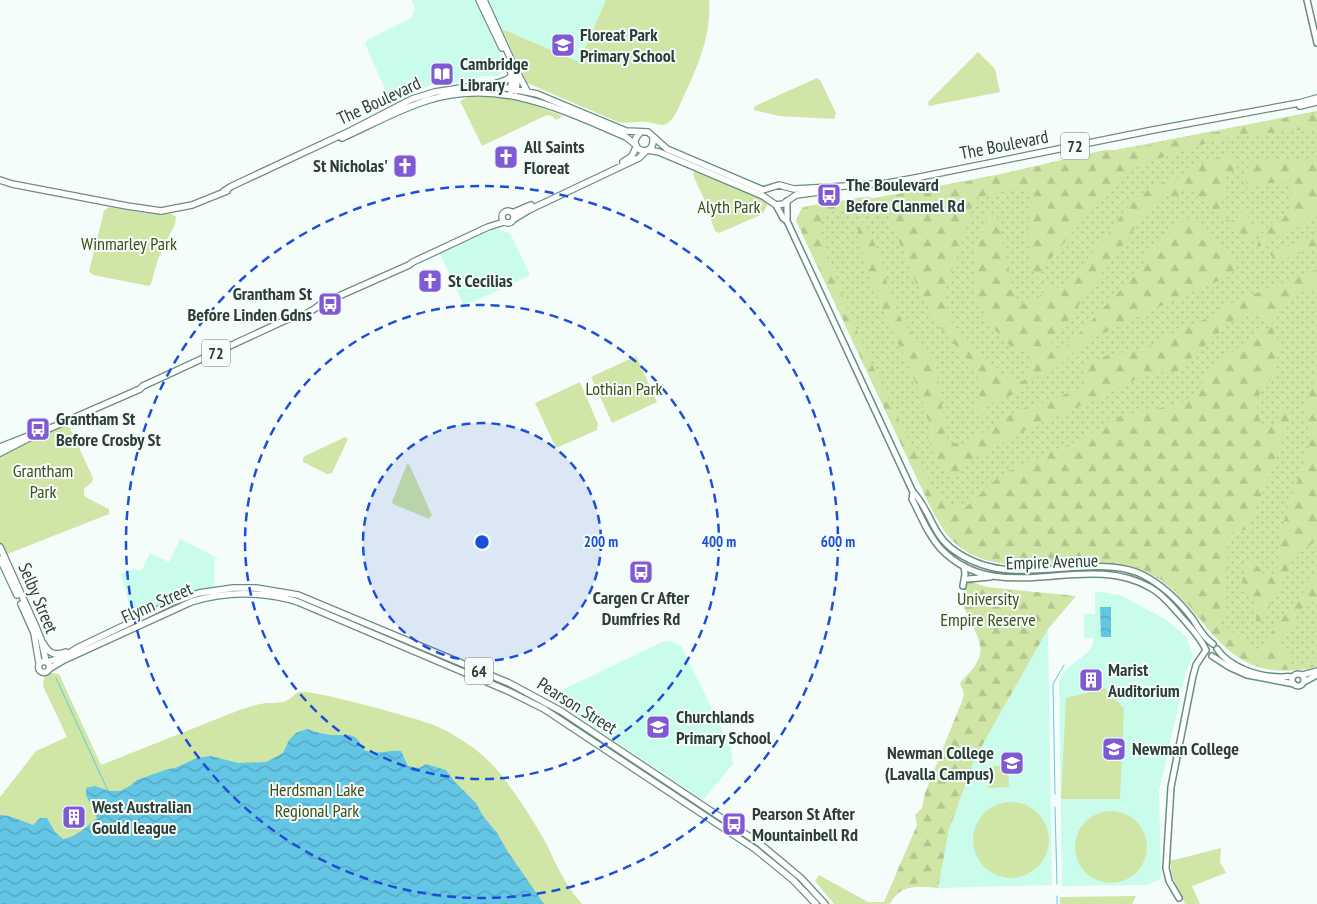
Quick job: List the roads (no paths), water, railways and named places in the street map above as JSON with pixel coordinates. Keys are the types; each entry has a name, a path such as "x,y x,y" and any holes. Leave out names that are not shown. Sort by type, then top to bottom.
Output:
{"main road":[{"path":"479,0 510,66 514,92"},
{"path":"484,0 526,91"},
{"path":"1307,0 1317,43"},
{"path":"514,68 514,92"},
{"path":"488,86 512,76"},
{"name":"The Boulevard","path":"0,182 161,211 192,205 418,97 450,89 488,86 514,92 614,132 626,137 636,146"},
{"name":"The Boulevard","path":"224,191 234,189 407,108 447,96 476,92 526,91 556,101 626,131 640,133"},
{"name":"The Boulevard","path":"784,187 794,189 888,183 1317,98"},
{"name":"The Boulevard","path":"787,200 806,193 911,183 1317,102"},
{"name":"72","path":"0,453 39,433 113,399 140,389 488,227 504,222 510,223 513,216 625,161 632,156 636,146 636,137 640,133 648,132 667,149 763,190 772,189 776,186 784,187"},
{"path":"647,150 653,145 654,138"},
{"path":"636,146 641,150 659,152 773,203"},
{"name":"72","path":"513,216 639,158 647,150"},
{"path":"784,187 788,193 787,200"},
{"path":"772,189 769,196 773,203"},
{"name":"72","path":"773,203 783,204 787,200"},
{"name":"Empire Avenue","path":"787,200 787,221 913,492 931,524 945,543 963,557 997,570 1100,566 1141,574 1156,582 1167,591 1190,615 1201,634 1213,644"},
{"name":"Empire Avenue","path":"773,203 787,221"},
{"name":"72","path":"488,227 506,212 513,216"},
{"path":"502,216 504,222"},
{"name":"72","path":"0,447 39,433"},
{"name":"Empire Avenue","path":"913,492 912,499 932,537 941,549 971,570 992,577 1013,578 1100,574 1132,580 1150,587 1165,598 1206,650"},
{"name":"Selby Street","path":"0,547 41,639 44,662"},
{"name":"Selby Street","path":"0,559 32,628 44,662"},
{"path":"963,586 964,566"},
{"path":"968,580 992,577"},
{"name":"Flynn Street","path":"44,662 63,657 77,648 185,597 214,590 256,588 280,591"},
{"name":"Pearson Street","path":"280,591 298,595 341,612 509,684 561,711 759,843 798,875 825,904"},
{"name":"Flynn Street","path":"49,669 64,660 203,599 228,594 258,594 284,598"},
{"name":"Pearson Street","path":"284,598 305,604 508,690 544,709 755,849 793,880 816,904"},
{"path":"164,607 168,609 179,608"},
{"name":"64","path":"41,639 47,650 52,654 77,648"},
{"path":"1182,904 1169,881 1166,868 1171,787 1196,665 1208,645 1213,644 1226,660 1247,671 1272,676 1292,677 1297,674 1302,675 1317,671"},
{"path":"1200,661 1217,653 1218,649"},
{"path":"1206,650 1211,656 1246,675 1299,686 1317,675"},
{"path":"44,662 38,667 41,672 46,672 49,669"},
{"name":"64","path":"44,662 50,666 49,669"},
{"path":"1302,675 1304,682"},
{"path":"1292,677 1294,684"}],"water":[{"path":"1100,607 1111,607 1111,637 1101,637"},
{"name":"Herdsman Lake Regional Park","path":"307,729 328,735 351,735 358,739 364,750 369,752 401,751 408,766 419,768 426,764 446,770 476,803 544,904 0,904 0,815 9,816 33,825 40,818 47,818 55,832 63,839 68,838 81,831 97,818 86,795 86,788 95,786 110,791 120,791 137,780 175,768 197,758 211,756 238,763 266,762 283,753 289,740 296,733"}],"waterway":[{"path":"1055,794 1053,684 1064,665"},
{"path":"56,678 108,791"},
{"path":"1055,807 1057,884"},
{"path":"1057,896 1057,904"}],"place":[{"name":"Floreat Park Primary School","path":"563,45"},
{"name":"Cambridge Library","path":"442,74"},
{"name":"All Saints Floreat","path":"506,157"},
{"name":"St Nicholas'","path":"405,166"},
{"name":"The Boulevard Before Clanmel Rd","path":"829,195"},
{"name":"St Cecilias","path":"430,281"},
{"name":"Grantham St Before Linden Gdns","path":"330,304"},
{"name":"Grantham St Before Crosby St","path":"38,429"},
{"name":"Cargen Cr After Dumfries Rd","path":"641,572"},
{"name":"Marist Auditorium","path":"1091,680"},
{"name":"Churchlands Primary School","path":"658,727"},
{"name":"Newman College","path":"1114,749"},
{"name":"Newman College (Lavalla Campus)","path":"1012,763"},
{"name":"West Australian Gould league","path":"74,817"},
{"name":"Pearson St After Mountainbell Rd","path":"734,824"}],"park label":[{"name":"Alyth Park","path":"729,207"},
{"name":"Winmarley Park","path":"129,244"},
{"name":"Lothian Park","path":"624,389"},
{"name":"Grantham Park","path":"43,481"},
{"name":"University Empire Reserve","path":"988,609"}]}
